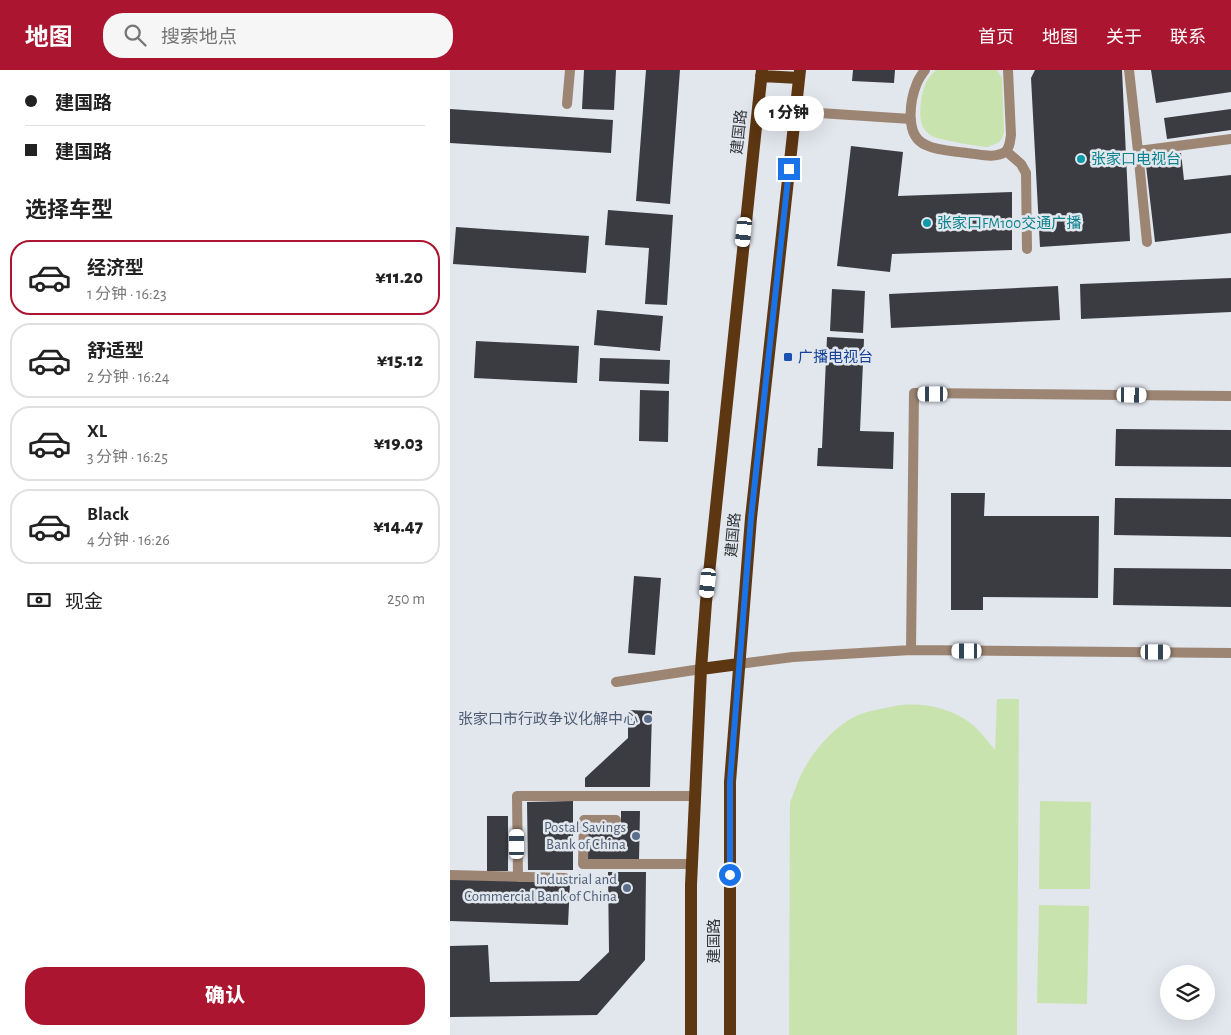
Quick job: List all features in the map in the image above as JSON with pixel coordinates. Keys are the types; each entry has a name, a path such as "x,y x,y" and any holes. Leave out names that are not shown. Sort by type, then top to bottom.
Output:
{"main road":[{"path":"762,73 800,74"},
{"name":"建国路","path":"691,1035 692,864 701,669 706,602 762,73"},
{"name":"建国路","path":"730,1035 730,782 752,508 800,74"},
{"path":"701,669 739,664"}],"street":[{"path":"566,104 570,70"},
{"path":"925,70 917,81 911,104 911,125 916,137 924,145 939,149 988,155 997,155 1006,151 1010,145 1008,70"},
{"path":"1129,70 1147,242"},
{"path":"758,109 911,119"},
{"path":"1138,151 1231,140"},
{"path":"1006,151 1021,164 1026,173 1027,249"},
{"path":"911,650 914,393 1231,396"},
{"path":"739,664 793,657 911,650 1231,653"},
{"path":"616,682 701,669"},
{"path":"518,877 517,796 695,796"},
{"path":"616,820 584,820 583,864 692,864"},
{"path":"450,875 565,878"}],"green space":[{"path":"936,70 997,70 1002,78 1004,132 999,142 988,147 978,146 938,138 926,131 921,120 921,101 926,84"},
{"path":"997,699 1019,699 1017,1035 789,1035 790,802 811,757 836,729 856,716 901,705 933,707 956,714 973,725 995,750"},
{"path":"1040,801 1091,802 1090,889 1039,889"},
{"path":"1039,905 1089,906 1087,1004 1037,1003"}],"building":[{"path":"584,70 616,70 614,110 582,109"},
{"path":"646,70 680,70 670,204 636,201"},
{"path":"853,70 895,70 894,83 852,81"},
{"name":"张家口电视台","path":"1035,70 1122,70 1130,241 1040,247 1031,78"},
{"path":"1151,70 1231,70 1231,92 1156,103"},
{"path":"450,109 613,120 611,153 450,143"},
{"path":"1231,109 1231,130 1167,139 1164,118"},
{"name":"张家口FM100交通广播","path":"851,146 903,152 898,196 1012,192 1012,250 892,254 890,272 837,266"},
{"path":"1181,153 1184,180 1231,175 1231,233 1155,242 1145,157"},
{"path":"608,210 673,215 667,305 645,304 649,248 605,245"},
{"path":"456,227 589,236 586,273 453,264"},
{"path":"1231,278 1231,312 1081,319 1080,284"},
{"path":"1058,286 1060,320 891,328 889,294"},
{"path":"832,289 865,291 863,333 830,331"},
{"path":"597,310 663,316 660,351 594,345"},
{"path":"827,337 864,339 860,431 894,432 893,469 817,466 818,448 822,448"},
{"path":"476,341 579,346 577,383 474,378"},
{"path":"600,358 670,360 669,384 599,381"},
{"path":"640,390 669,391 668,442 639,441"},
{"path":"1116,429 1231,430 1231,467 1115,466"},
{"path":"951,493 985,493 984,516 1099,516 1098,598 983,597 983,610 951,610"},
{"path":"1115,498 1231,499 1231,537 1114,535"},
{"path":"1114,568 1231,569 1231,607 1113,605"},
{"path":"634,576 661,578 655,655 628,653"},
{"path":"628,710 652,711 650,787 585,787 585,778 628,738"},
{"path":"573,801 573,870 528,870 527,802"},
{"path":"621,811 640,811 639,860 587,859 588,825 621,826"},
{"path":"487,816 508,816 508,871 487,871"},
{"path":"608,872 646,872 645,960 597,1015 450,1017 450,946 488,945 490,982 579,981 609,952"},
{"path":"450,879 570,882 568,925 450,921"}],"place":[{"name":"张家口电视台","path":"1081,159"},
{"name":"张家口FM100交通广播","path":"927,223"},
{"name":"广播电视台","path":"788,357"},
{"name":"张家口市行政争议化解中心","path":"648,719"},
{"name":"Postal Savings Bank of China","path":"636,836"},
{"name":"Industrial and Commercial Bank of China","path":"627,888"}],"route":[{"path":"730,875 730,782 740,646 751,518 789,169"}]}
